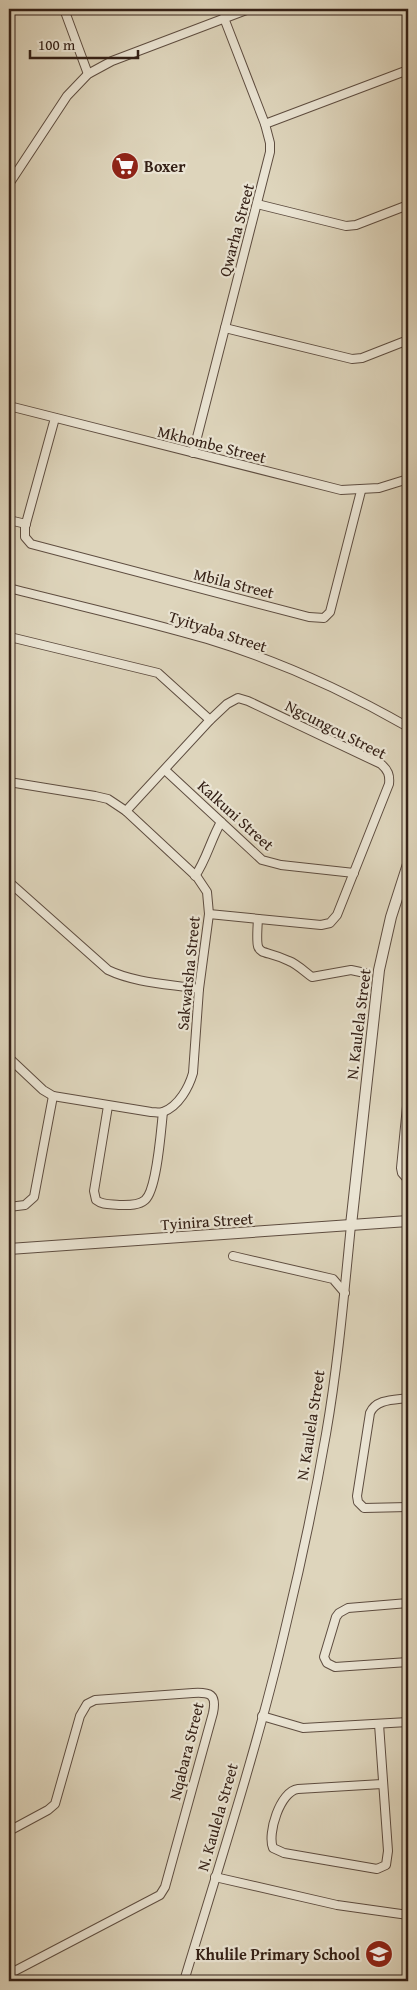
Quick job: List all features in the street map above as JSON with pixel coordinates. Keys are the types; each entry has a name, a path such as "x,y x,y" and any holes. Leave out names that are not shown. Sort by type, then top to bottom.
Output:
{"street":[{"path":"64,9 88,74"},
{"path":"9,184 67,96 88,74 112,61 249,9"},
{"name":"Qwarha Street","path":"193,453 270,152 270,143 265,124 224,18"},
{"path":"265,124 408,70"},
{"path":"257,204 346,226 356,225 408,205"},
{"path":"225,328 352,359 362,358 408,340"},
{"name":"Mkhombe Street","path":"9,406 330,488 361,491 388,486 408,479"},
{"path":"9,520 26,524 55,418"},
{"name":"Mbila Street","path":"26,524 25,537 36,547 324,618 330,612 361,491"},
{"name":"Tyityaba Street","path":"9,588 146,623 239,650 331,687 408,727"},
{"path":"9,642 14,638 158,673 210,720"},
{"name":"Ngcungcu Street","path":"126,811 210,720 234,700 243,699 381,764 385,768 390,777 389,784 337,915 330,923 321,925 208,914"},
{"name":"Kalkuni Street","path":"165,770 262,860 271,864 354,872"},
{"name":"Sakwatsha Street","path":"9,782 95,796 108,800 126,811 195,876 207,892 208,914 199,989 193,1073 190,1084 174,1105 163,1112"},
{"path":"195,876 200,870 221,822"},
{"name":"N. Kaulela Street","path":"184,1981 262,1716 287,1624 305,1540 326,1433 345,1293 379,970 390,917 408,864"},
{"path":"9,882 108,970 115,974 145,981 199,989"},
{"path":"258,919 256,943 259,950 264,954 291,961 312,977 351,970 365,973"},
{"path":"9,1058 53,1096 108,1106 163,1112 155,1173 148,1197 138,1204 103,1203 96,1200 94,1191 108,1106"},
{"path":"9,1207 25,1205 34,1197 53,1096"},
{"path":"408,1096 401,1168 402,1173 408,1180"},
{"name":"Tyinira Street","path":"9,1249 408,1221"},
{"path":"233,1256 333,1279 345,1293"},
{"path":"408,1398 380,1403 372,1408 357,1496 360,1505 364,1508 408,1507"},
{"path":"408,1603 342,1610 336,1617 324,1657 327,1663 335,1667 408,1662"},
{"name":"Nqabara Street","path":"9,1831 48,1810 55,1804 80,1716 83,1709 91,1702 193,1693 209,1693 213,1697 215,1704 213,1713 165,1887 160,1895 9,1974"},
{"path":"262,1716 303,1728 408,1722"},
{"path":"379,1724 388,1852 386,1865 383,1868 377,1869 284,1853 274,1848 271,1838 281,1802 289,1792 298,1789 382,1784"},
{"path":"216,1877 337,1905 408,1915"}],"place":[{"name":"Boxer","path":"125,166"},
{"name":"Khulile Primary School","path":"379,1954"}]}
